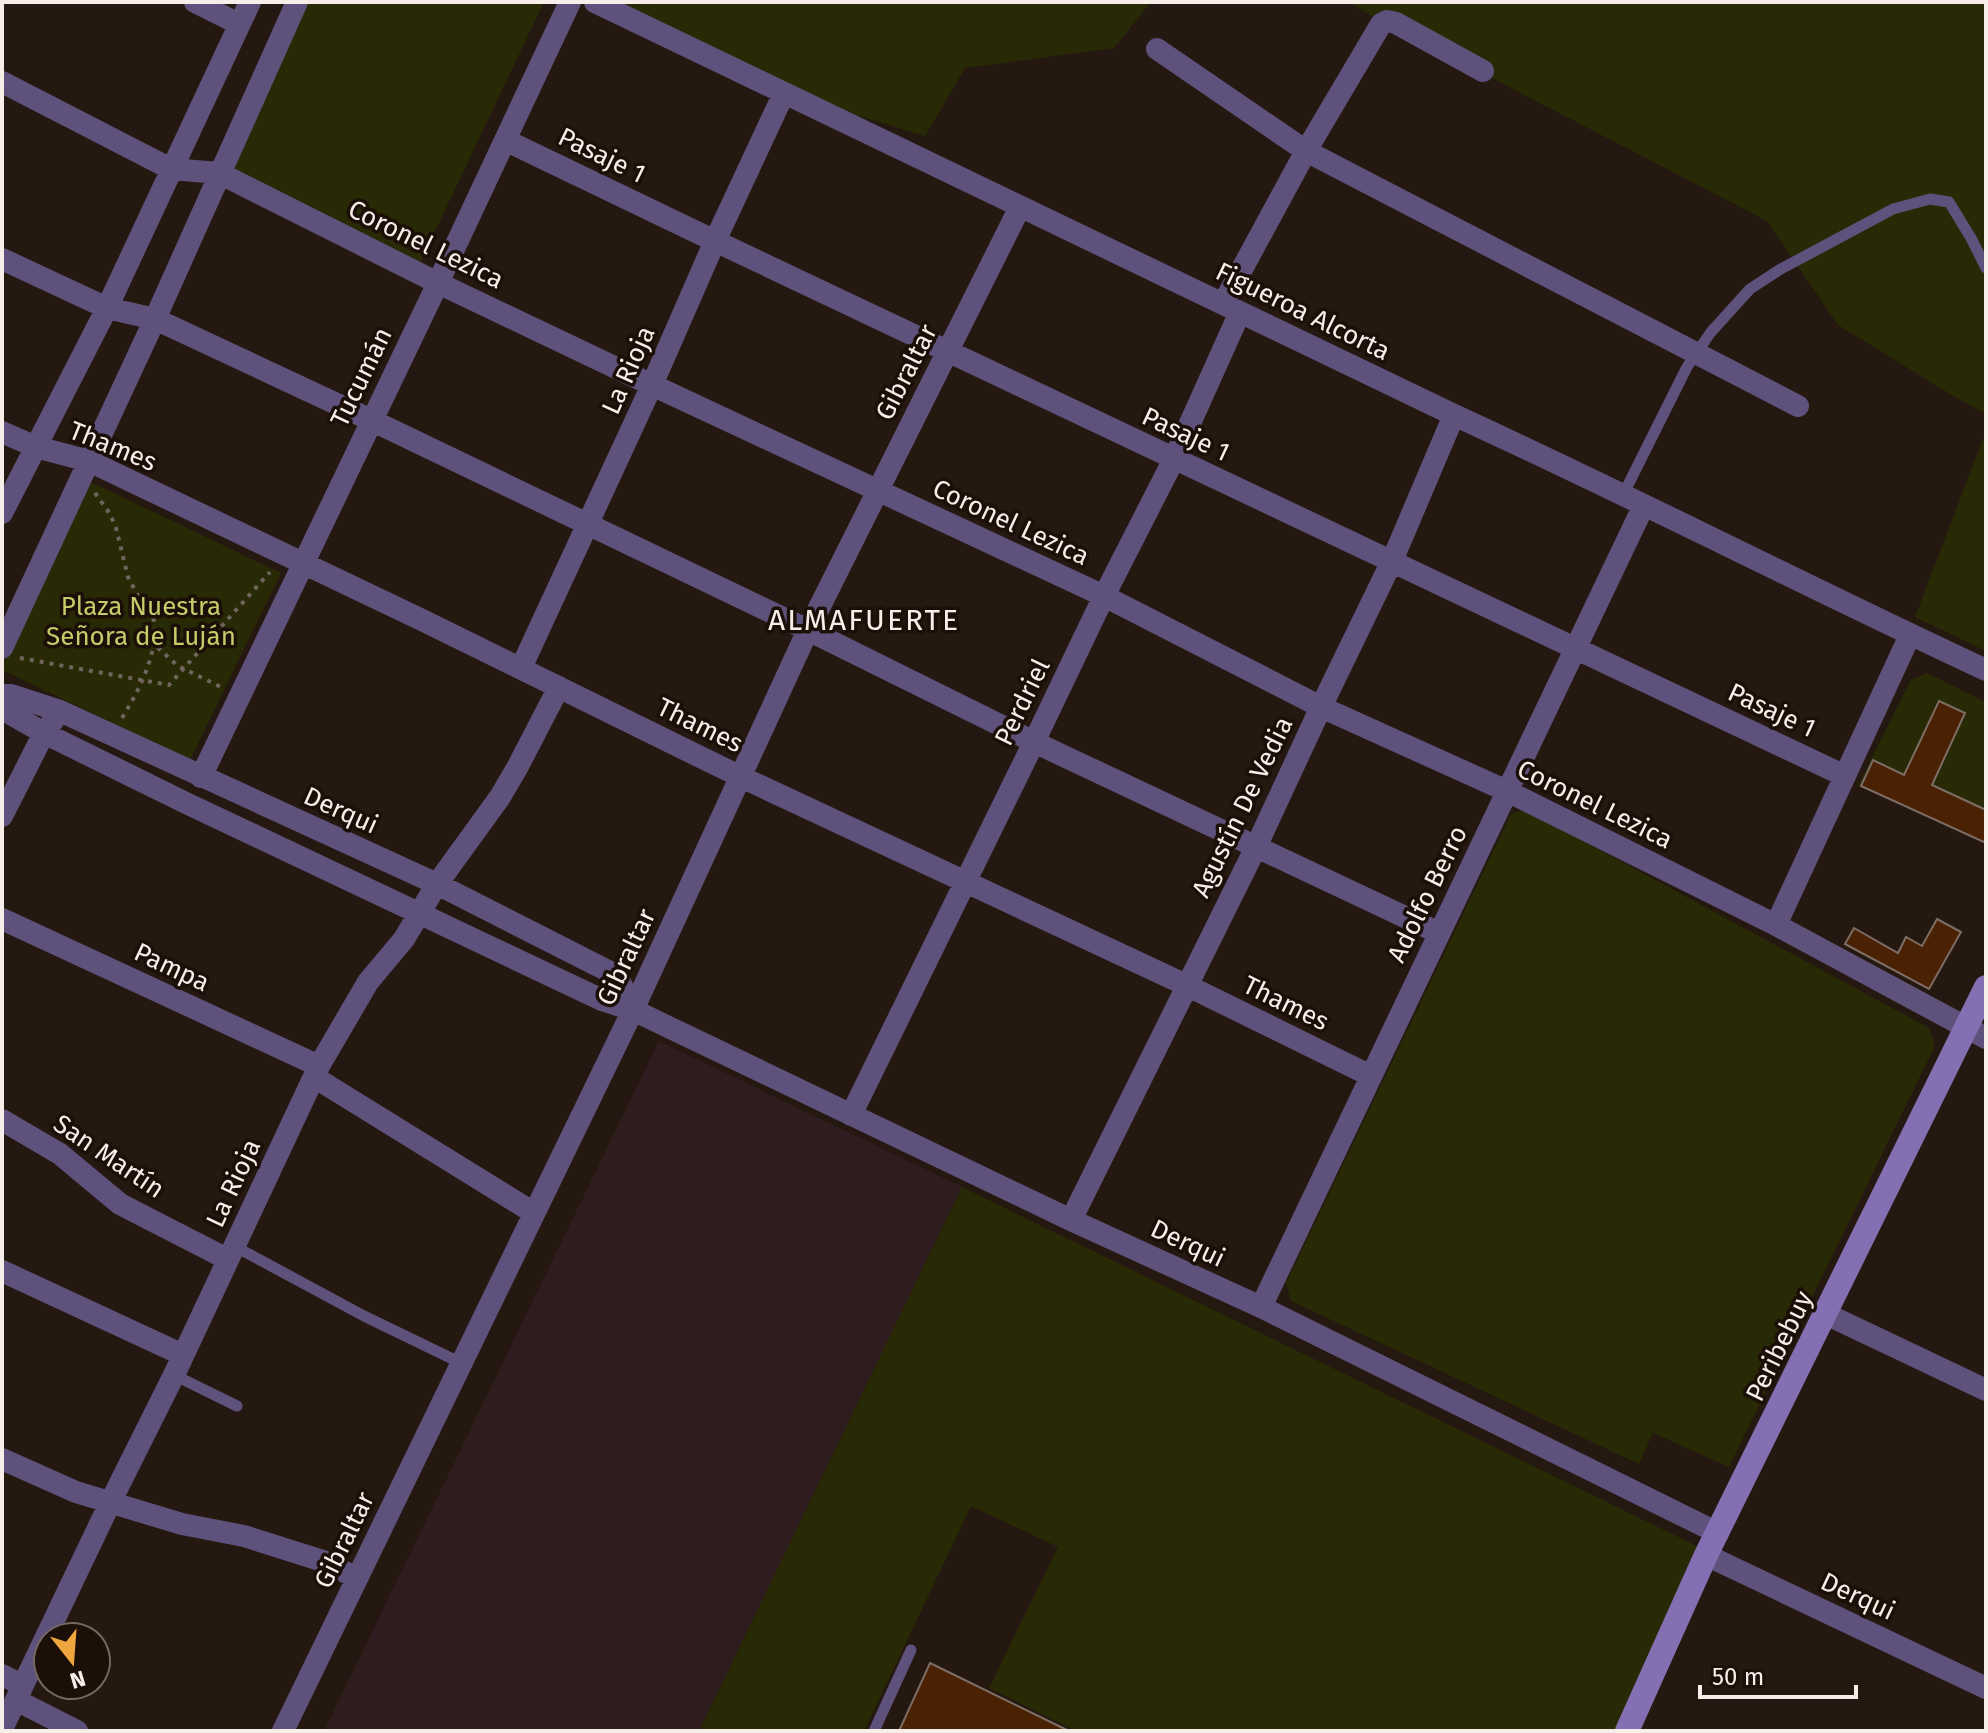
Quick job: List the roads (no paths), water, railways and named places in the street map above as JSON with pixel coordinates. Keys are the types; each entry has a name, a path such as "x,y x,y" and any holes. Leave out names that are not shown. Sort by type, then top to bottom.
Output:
{"street":[{"path":"195,2 239,24"},
{"path":"2,513 107,308 250,2"},
{"path":"4,652 297,2"},
{"name":"Tucumán","path":"201,777 239,696 294,559 371,420 570,2"},
{"name":"Figueroa Alcorta","path":"595,2 1986,670"},
{"name":"Perdriel","path":"851,1115 1174,459 1232,308 1306,151 1381,24 1387,21 1396,23 1483,71"},
{"path":"1157,49 1306,151 1798,406"},
{"name":"Coronel Lezica","path":"2,82 171,169 219,173 438,283 1104,596 1321,707 1507,791 1776,925 1976,1033"},
{"name":"La Rioja","path":"521,668 784,93"},
{"name":"Pasaje 1","path":"505,140 1845,776"},
{"name":"Gibraltar","path":"283,1731 633,1010 808,630 1020,207"},
{"path":"2,259 107,308 155,319 371,420 1034,742 1439,933"},
{"name":"Agustín De Vedia","path":"1071,1220 1256,847 1392,561 1454,415"},
{"name":"Thames","path":"2,432 294,559 739,776 1186,985 1371,1076"},
{"name":"Adolfo Berro","path":"1261,1307 1575,648 1633,500"},
{"path":"1776,925 1910,635"},
{"name":"La Rioja","path":"2,1729 13,1687 179,1365 316,1071 368,982 404,939 437,884 500,797 559,687"},
{"name":"Derqui","path":"2,695 60,711 437,884 612,973 620,982 633,1010"},
{"name":"Derqui","path":"2,709 186,803 1261,1307 1718,1533"},
{"path":"2,816 44,733 60,711"},
{"name":"Pampa","path":"2,919 316,1071 534,1213"},
{"name":"Peribebuy","path":"1627,1731 1706,1555 1826,1314 1976,1033 1986,987"},
{"name":"San Martín","path":"2,1120 60,1154 120,1204 230,1253"},
{"path":"2,1271 179,1365"},
{"path":"1826,1314 1986,1390"},
{"path":"2,1459 50,1482 110,1503 182,1524 244,1536 323,1561 357,1578"},
{"name":"Derqui","path":"1706,1555 1986,1688"},
{"path":"13,1687 77,1731"}],"lane":[{"path":"1633,500 1687,367 1711,332 1750,289 1804,256 1893,209 1930,199 1949,202 1986,268"},
{"path":"230,1253 461,1363"},
{"path":"179,1365 237,1406"},
{"path":"874,1731 911,1650"}],"district":[{"name":"ALMAFUERTE","path":"864,620"}],"park label":[{"name":"Plaza Nuestra Señora de Luján","path":"141,621"}]}
